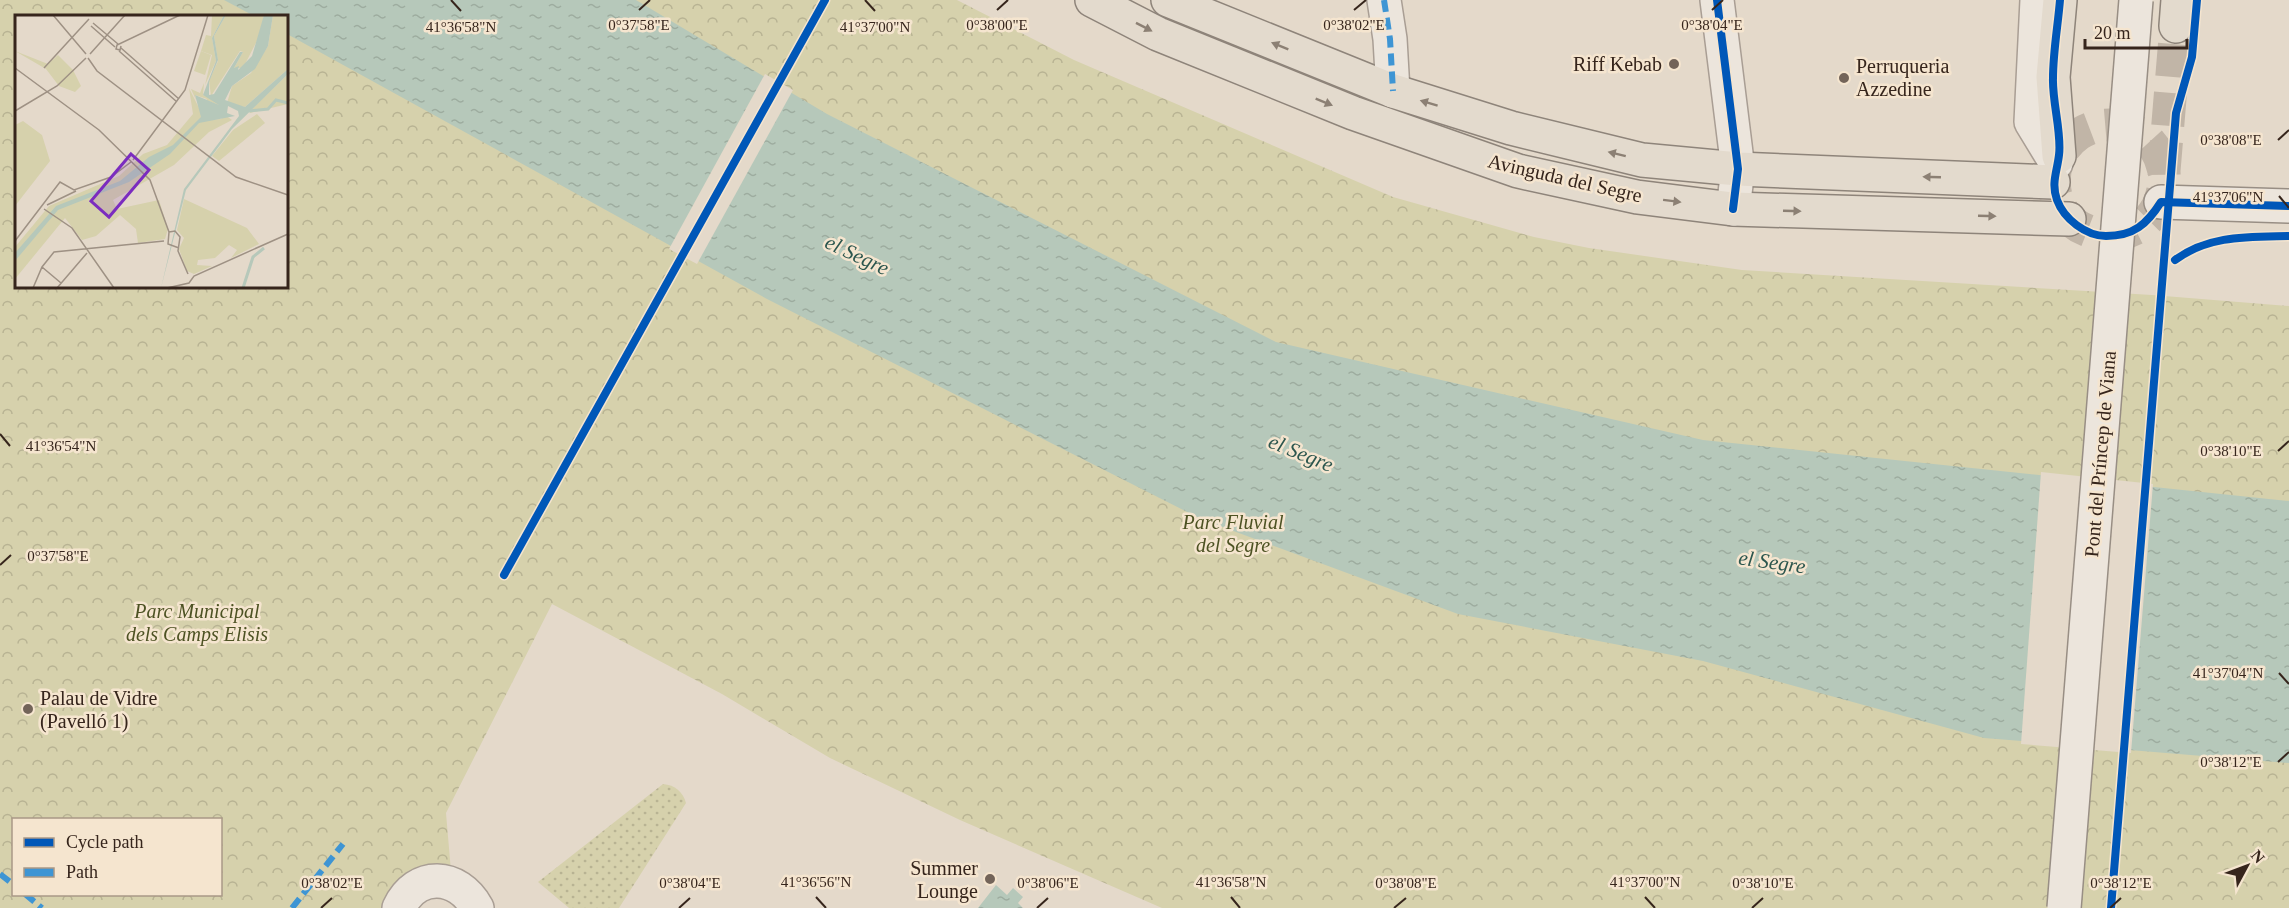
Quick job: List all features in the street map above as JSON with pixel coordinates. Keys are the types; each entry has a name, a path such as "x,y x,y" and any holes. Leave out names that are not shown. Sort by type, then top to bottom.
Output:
{"main road":[{"name":"Avinguda del Segre","path":"1092,0 1158,34 1335,106 1518,171 1637,197 1733,209 2068,219"},
{"name":"Avinguda del Segre","path":"1168,0 1393,91 1511,128 1642,160 1738,168 2056,167"},
{"path":"1384,0 1390,39 1393,91"},
{"path":"1717,0 1738,168 1733,209"},
{"path":"2037,0 2031,122 2056,167"},
{"path":"2056,167 2052,77 2060,0"},
{"name":"Pont del Príncep de Viana","path":"2064,908 2136,0"},
{"path":"2161,202 2289,206"},
{"path":"399,908 406,895 414,888 438,880 452,883 462,889 471,897 477,908"}],"green space":[{"name":"Parc Fluvial del Segre","path":"0,0 957,0 1074,60 1393,197 1534,237 1589,248 1742,270 2152,295 2289,306 2289,908 1162,908 960,820 830,758 722,694 552,604 446,813 452,883 399,908 0,908"},
{"path":"663,784 678,790 686,803 619,908 569,908 538,882"}],"water":[{"name":"el Segre","path":"224,0 636,0 827,114 1276,342 1703,440 2289,501 2289,763 1984,738 1703,661 1458,614 1201,519 767,299 288,35 288,15 252,15"},
{"path":"996,885 1007,895 1013,888 1023,897 1018,903 1023,908 978,908"}],"pier":[{"path":"765,74 793,90 697,264 669,249"},
{"path":"2041,472 2153,484 2131,753 2021,744"}],"tunnel":[{"path":"2164,171 2158,154 2143,136 2123,126 2100,126 2079,134 2063,150 2055,171 2056,198 2068,217 2086,230 2107,235 2129,232 2147,220 2160,200 2164,171 2176,26"}],"marked path":[{"path":"1384,0 1390,39 1393,91"},
{"path":"292,908 343,844"},
{"path":"0,874 12,883"},
{"path":"27,896 42,908"}],"cycle path":[{"path":"504,575 825,0"},
{"path":"1717,0 1738,169 1733,209"},
{"path":"2060,0 2053,68 2060,147 2054,188 2060,207 2070,220 2084,230 2106,236 2124,234 2139,227 2161,202 2289,206"},
{"path":"2111,908 2176,113 2192,57 2197,0"},
{"path":"2175,260 2201,246 2229,239 2289,236"}],"place":[{"name":"Riff Kebab","path":"1674,64"},
{"name":"Perruqueria Azzedine","path":"1844,78"},
{"name":"Palau de Vidre (Pavelló 1)","path":"28,709"},
{"name":"Summer Lounge","path":"990,879"}],"park label":[{"name":"Parc Municipal dels Camps Elisis","path":"197,622"}]}
